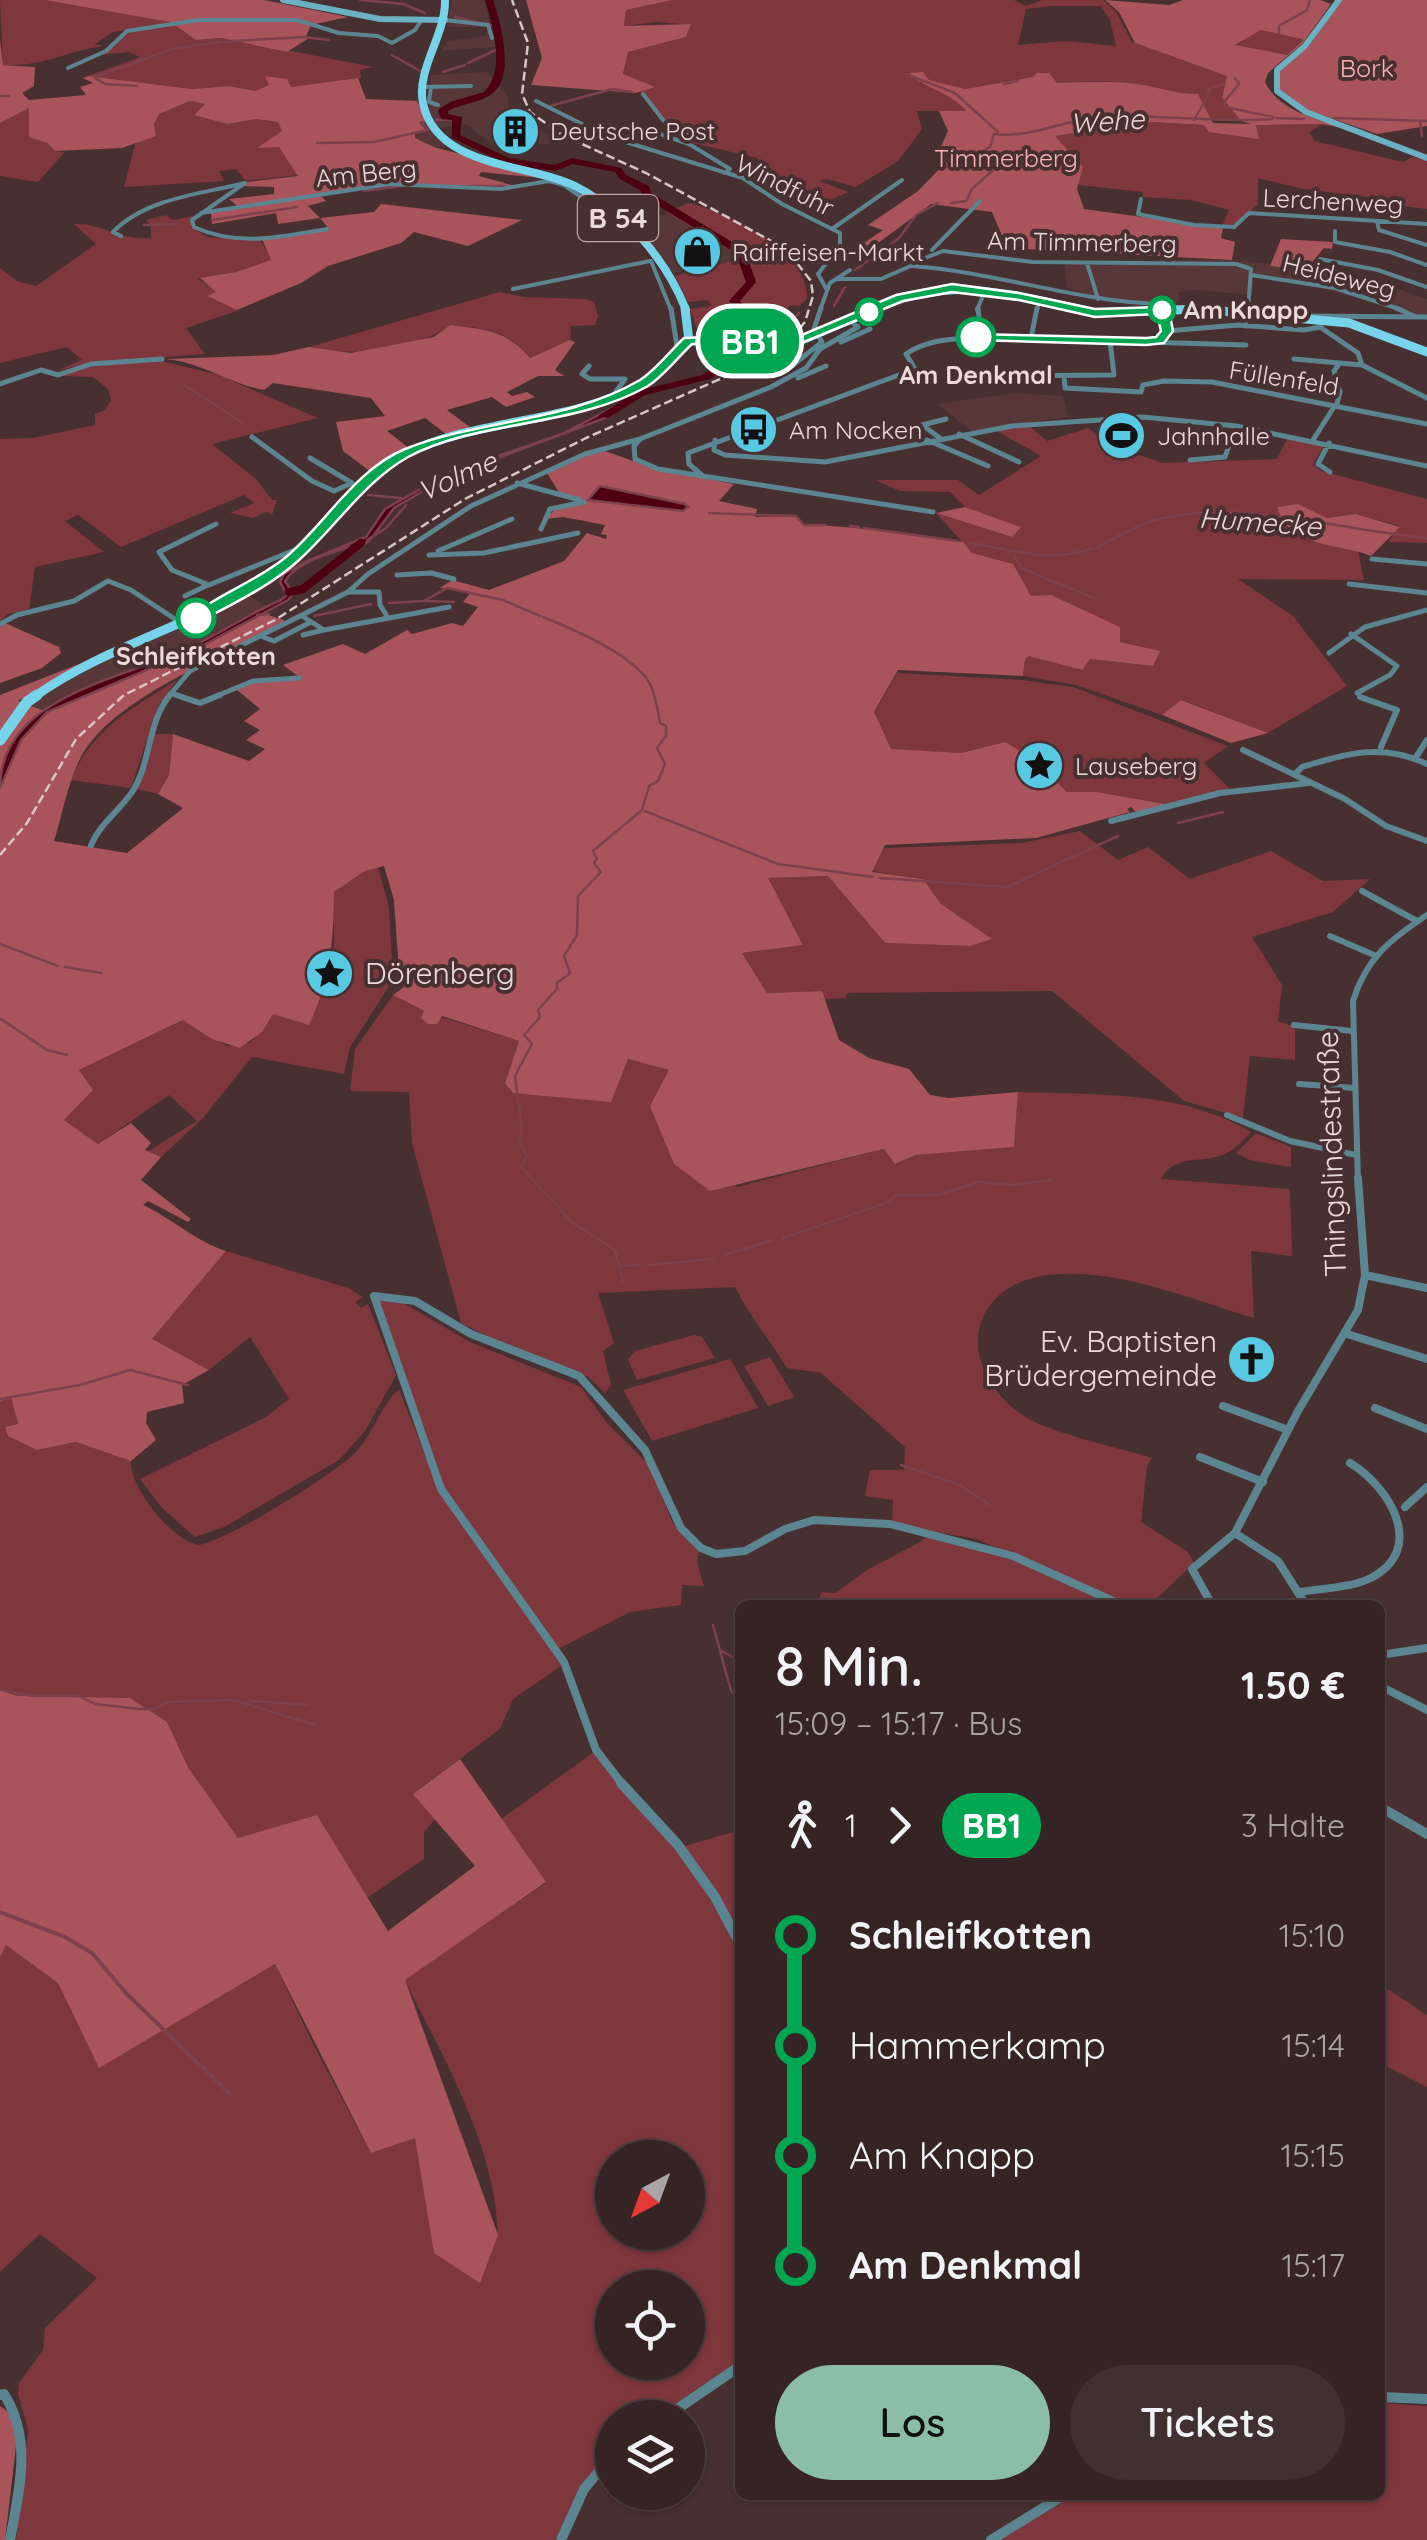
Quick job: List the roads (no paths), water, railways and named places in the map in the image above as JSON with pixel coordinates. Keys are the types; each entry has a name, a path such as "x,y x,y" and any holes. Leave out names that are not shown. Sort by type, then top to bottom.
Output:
{"main road":[{"path":"283,0 370,17 446,20"},
{"path":"427,87 446,20 445,0"},
{"path":"1338,0 1305,46 1277,70 1277,90 1306,112 1427,158"},
{"name":"B 54","path":"427,87 422,100 430,121 460,149 564,181 590,196 654,259 683,300 691,332 685,344"},
{"path":"0,740 20,710 44,688 260,584 309,545 368,482 405,454 430,444 580,409 617,396 658,374 685,344 816,336 927,290 985,291 1095,313 1162,310 1300,317 1319,325 1363,326 1427,352"}],"street":[{"path":"68,68 106,50 127,31 176,21 298,20 339,33 378,36 392,43 415,30 421,21"},
{"path":"446,20 488,26 492,38"},
{"path":"438,105 428,102 427,87 470,86"},
{"path":"643,94 663,120 689,136 689,144"},
{"name":"Windfuhr","path":"536,101 606,136 747,180 782,204 832,229 843,240 818,274 827,290"},
{"path":"654,132 689,144 730,169 725,172"},
{"path":"832,229 902,180"},
{"name":"Am Berg","path":"201,212 390,184 501,189 549,181 580,196 590,196"},
{"path":"118,232 126,218 245,184 201,212 192,220 194,226 216,236 267,238 328,229"},
{"name":"Lerchenweg","path":"1141,199 1138,214 1194,225 1234,227 1249,214 1427,224"},
{"path":"836,279 881,279 912,266 980,201"},
{"path":"139,206 166,204"},
{"path":"1377,221 1379,230 1427,245"},
{"name":"Heideweg","path":"1335,231 1334,242 1390,252 1427,265"},
{"name":"Am Timmerberg","path":"920,260 944,251 988,260 1200,261 1246,266 1251,275"},
{"path":"513,289 654,259"},
{"path":"1320,259 1378,270 1427,287"},
{"path":"1087,263 1098,300"},
{"path":"912,266 970,270 1098,300 1158,304 1167,331"},
{"path":"793,365 822,342 814,329 827,290 850,270"},
{"path":"1245,326 1251,275"},
{"name":"Heideweg","path":"1251,275 1277,276 1326,288 1416,317"},
{"path":"981,337 976,312 985,291"},
{"path":"1030,338 1039,301"},
{"name":"Heideweg","path":"1300,317 1320,314 1427,318"},
{"path":"761,318 767,329 764,341"},
{"path":"776,384 806,368 827,346 858,327 850,321"},
{"path":"1160,340 1167,331 1319,325 1358,352 1362,365"},
{"path":"827,346 870,329"},
{"path":"934,380 915,370 906,354 941,340 981,337 1246,344"},
{"path":"969,376 1116,375 1110,341"},
{"path":"0,384 42,370 58,375 90,364 162,359"},
{"path":"1294,360 1362,365 1427,398"},
{"path":"1314,440 1340,392 1334,371 1338,364"},
{"path":"589,366 582,374 590,379 625,378 617,396"},
{"path":"91,845 98,829 134,789 154,723 171,694 182,678 203,662 263,637 348,592 471,506 517,483 598,448 640,439 826,366"},
{"path":"704,479 687,456 715,440 915,370"},
{"name":"Füllenfeld","path":"1064,376 1066,388 1140,392 1143,384 1148,383 1188,383 1260,392 1427,424"},
{"path":"1140,392 1143,417"},
{"path":"715,440 714,450 725,456 826,462 1027,424 1143,417 1236,426 1427,466"},
{"path":"940,438 922,425 946,419"},
{"path":"1190,460 1226,457 1236,426"},
{"path":"959,434 1019,462"},
{"path":"252,437 312,481 334,490 368,482"},
{"path":"640,439 633,453 638,461 704,479 933,512"},
{"path":"927,440 988,466"},
{"path":"1329,443 1318,464 1330,472"},
{"path":"310,458 352,483"},
{"path":"517,483 583,504 550,509 541,529"},
{"path":"429,555 512,518"},
{"path":"209,584 172,570 159,552 216,524"},
{"path":"418,542 421,553 429,555 484,553 578,533"},
{"path":"185,596 309,545"},
{"path":"429,555 431,573"},
{"path":"1372,559 1427,564"},
{"path":"396,575 431,573 454,579"},
{"path":"0,624 13,614 74,601 108,580 127,587 160,614 183,624"},
{"path":"1349,584 1427,593"},
{"path":"348,592 379,592 380,605 388,616 384,619"},
{"path":"304,635 449,607"},
{"path":"1330,653 1351,634 1427,610"},
{"path":"302,616 324,630"},
{"path":"263,637 274,641 311,622"},
{"path":"1351,634 1397,666 1390,676 1358,695 1397,710 1380,747"},
{"path":"171,694 194,704 254,681 299,678"},
{"path":"1416,757 1427,740"},
{"path":"1295,774 1302,767 1380,747 1427,764"},
{"path":"1242,750 1345,799 1386,826 1427,842"},
{"path":"1110,820 1220,793 1309,783"},
{"path":"1362,890 1416,922"},
{"name":"Thingslindestraße","path":"1209,1600 1192,1569 1235,1533 1288,1430 1358,1310 1365,1275 1356,1155 1353,1001 1360,978 1374,956 1427,916"},
{"path":"1330,936 1374,956"},
{"path":"1294,1025 1352,1031"},
{"path":"1299,1084 1354,1088"},
{"path":"1228,1115 1276,1137 1323,1151 1356,1155"},
{"path":"1365,1275 1427,1288"},
{"path":"735,1935 715,1897 678,1845 630,1796 596,1750 564,1662 440,1489 374,1296 415,1301 470,1334 579,1376 592,1386 613,1418 647,1452 676,1522 709,1552 725,1556 744,1553 782,1531 814,1520 864,1524 976,1543 1110,1600"},
{"path":"1346,1334 1427,1358"},
{"path":"1223,1406 1288,1430"},
{"path":"1375,1408 1427,1428"},
{"path":"1200,1457 1263,1482"},
{"path":"1301,1592 1374,1577 1406,1552 1409,1538 1404,1507 1368,1472 1350,1463"},
{"path":"1404,1507 1427,1487"},
{"path":"1235,1533 1266,1549 1286,1566 1304,1600"},
{"path":"1385,1654 1427,1648"},
{"path":"1385,1689 1427,1710"},
{"path":"1385,1809 1427,1834"},
{"path":"690,2400 735,2369"},
{"path":"0,2395 4,2394 14,2406 23,2428 10,2540"},
{"path":"1385,2397 1427,2399"},
{"path":"560,2540 584,2489 595,2476"},
{"path":"991,2540 1056,2500"}],"waterway":[{"path":"360,0 403,4 425,13"},
{"name":"Volme","path":"489,0 499,49 498,77 487,94 443,110 444,117 457,117 455,136 507,161 555,168 572,161 618,170 623,177 645,188 646,194 742,256 751,282 734,301 761,330"},
{"path":"1279,33 1279,26 1307,10 1310,0"},
{"path":"455,17 494,26"},
{"path":"232,41 304,37 329,40"},
{"path":"95,77 172,49 220,42"},
{"path":"468,63 500,48"},
{"path":"392,55 420,71"},
{"path":"443,72 465,65"},
{"path":"906,74 955,93 998,132"},
{"path":"95,78 105,84 137,86"},
{"path":"1235,78 1239,84 1225,101 1225,107 1273,117"},
{"path":"1004,84 1018,81"},
{"path":"1208,94 1209,89 1225,83"},
{"path":"550,106 612,89 632,92"},
{"path":"0,96 9,96"},
{"path":"1195,119 1207,97"},
{"name":"Wehe","path":"951,203 966,201 972,189 1002,162 1003,158 983,151 990,147 994,134 1023,133 1109,116 1195,119"},
{"name":"Wehe","path":"1120,119 1130,118"},
{"name":"Wehe","path":"1276,118 1304,119"},
{"name":"Wehe","path":"1334,118 1427,121"},
{"name":"Volme","path":"436,120 457,119"},
{"name":"Wehe","path":"1195,119 1273,119"},
{"path":"1420,121 1422,136"},
{"path":"317,143 374,142 428,130 422,122 426,122"},
{"path":"364,191 402,186"},
{"path":"471,186 504,186"},
{"name":"Wehe","path":"855,270 899,238 916,215 938,203"},
{"path":"213,220 297,207"},
{"path":"144,225 177,224"},
{"name":"Wehe","path":"834,306 845,287"},
{"name":"Wehe","path":"761,330 787,325 799,313"},
{"name":"Volme","path":"604,416 641,393 706,377 762,340"},
{"path":"184,385 243,423"},
{"path":"368,495 401,498"},
{"path":"367,540 386,528 406,505"},
{"name":"Humecke","path":"1098,547 1155,520 1222,512 1427,538"},
{"name":"Humecke","path":"709,513 796,516 804,525 826,525"},
{"name":"Humecke","path":"850,526 859,527"},
{"name":"Humecke","path":"864,528 958,541"},
{"path":"289,592 303,589 361,543"},
{"name":"Humecke","path":"971,543 1047,555 1093,548"},
{"path":"1014,557 1023,569 1094,598"},
{"path":"389,603 424,601 447,588 503,600 540,616"},
{"path":"425,601 454,602"},
{"path":"314,616 371,604"},
{"name":"Volme","path":"257,615 269,614"},
{"path":"543,617 602,644 631,663 650,684 660,723 666,726 666,736 657,748 665,764 658,781 649,786 642,810 593,851 597,859 594,863 601,872 578,896 577,935 564,956 570,973 557,983 557,989 538,1010 540,1017 524,1035 532,1044 515,1076 522,1128 519,1139 527,1157 521,1167 573,1223 615,1250 623,1281"},
{"path":"645,811 778,864 873,877"},
{"path":"1178,823 1223,812"},
{"path":"880,878 1007,887 1118,836"},
{"path":"0,944 58,966"},
{"path":"65,967 101,973"},
{"path":"1,1019 47,1050 67,1055"},
{"path":"783,1238 886,1203 896,1195 937,1195 978,1182 1011,1185 1050,1180"},
{"path":"724,1255 773,1240"},
{"path":"649,1265 713,1259"},
{"path":"621,1266 639,1265"},
{"path":"0,1399 80,1385 130,1370 188,1385"},
{"path":"901,1465 960,1485 990,1505"},
{"path":"713,1625 735,1694"},
{"path":"720,1650 735,1658"},
{"path":"0,1690 32,1696 79,1696 95,1704 139,1709 155,1709 168,1702 234,1700 314,1725"},
{"path":"251,1701 309,1705"},
{"path":"0,1912 65,1937 92,1953 126,1993 230,2094"}],"railway":[{"path":"0,855 27,823 76,739 124,695 275,620 465,499 586,438 761,361 789,341 805,322 813,296 811,281 786,249 646,173 562,135 530,112 522,94 528,43 512,0"}],"place":[{"name":"Deutsche Post","path":"515,131"},
{"name":"Raiffeisen-Markt","path":"697,252"},
{"name":"Am Knapp","path":"1162,310"},
{"name":"Am Denkmal","path":"976,337"},
{"name":"Am Nocken","path":"754,430"},
{"name":"Jahnhalle","path":"1122,436"},
{"name":"Schleifkotten","path":"196,618"},
{"name":"Lauseberg","path":"1040,766"},
{"name":"Dörenberg","path":"330,974"},
{"name":"Ev. Baptisten Brüdergemeinde","path":"1252,1359"}],"park label":[{"name":"Bork","path":"1367,68"},
{"name":"Timmerberg","path":"1006,158"}]}
